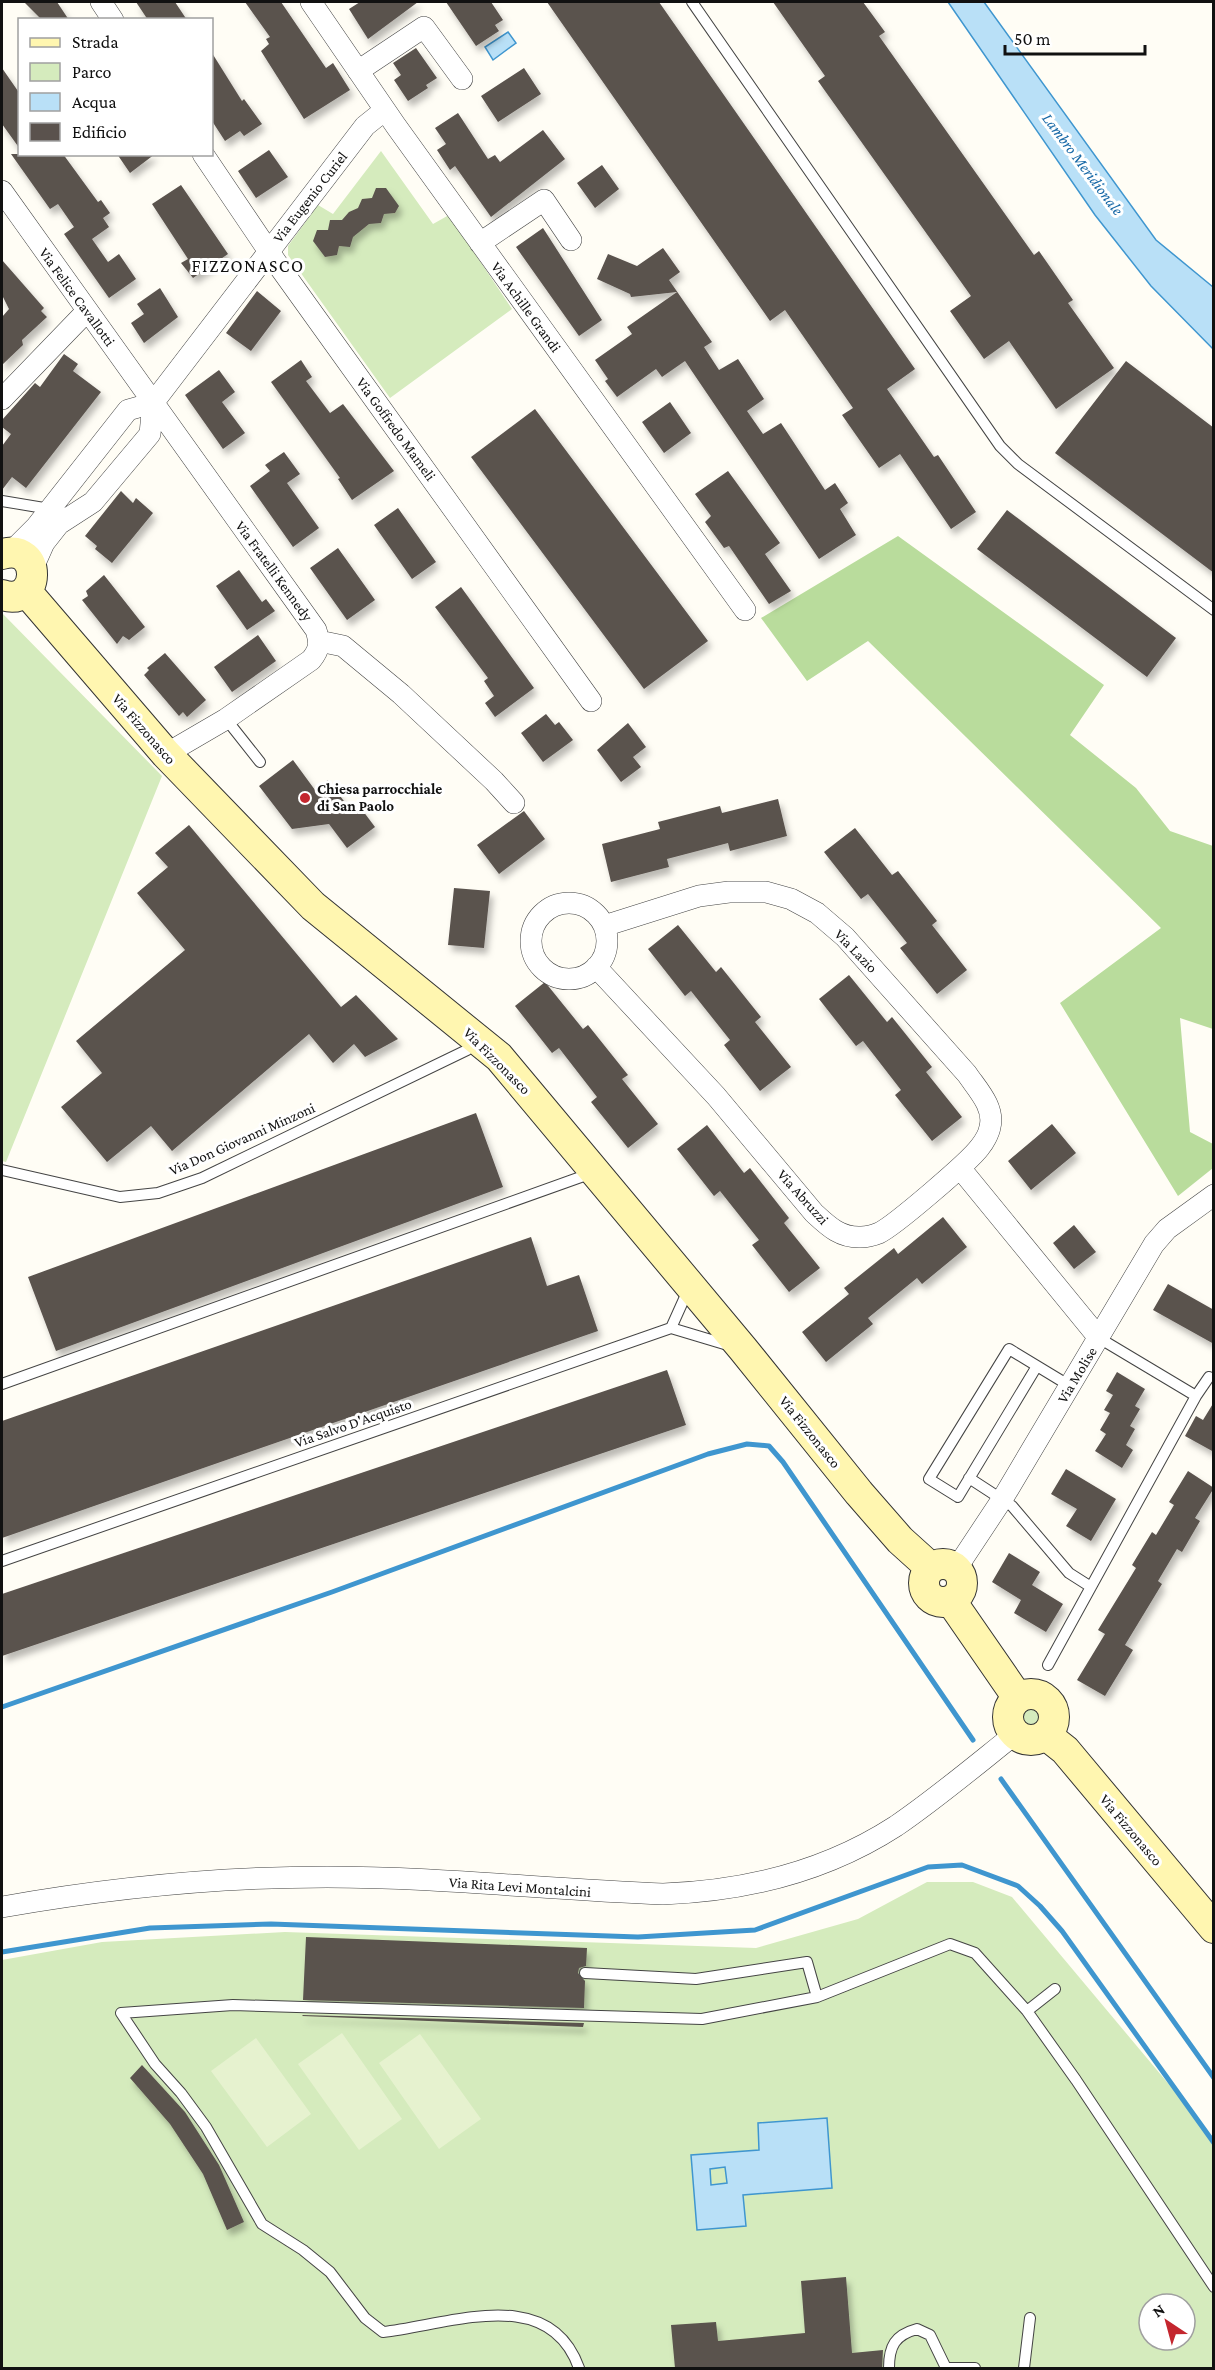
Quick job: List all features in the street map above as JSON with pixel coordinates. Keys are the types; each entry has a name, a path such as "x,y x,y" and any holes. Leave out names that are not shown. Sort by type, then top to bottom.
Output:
{"main road":[{"name":"Via Fizzonasco","path":"14,572 166,754 313,906 479,1039 533,1096 859,1493 900,1540 943,1568"},
{"path":"943,1568 924,1578 925,1591 933,1600 951,1601 1018,1698"},
{"path":"1033,1694 1040,1696 1052,1706 1054,1721 1046,1735 1027,1740 1008,1740 1009,1709 1018,1698 1033,1694"},
{"name":"Via Fizzonasco","path":"1046,1735 1065,1750 1214,1928"}],"street":[{"path":"101,2 112,18"},
{"name":"Via Achille Grandi","path":"311,2 385,110 745,610"},
{"path":"358,70 424,27 462,78"},
{"name":"Via Eugenio Curiel","path":"153,403 365,126 385,110"},
{"name":"Via Goffredo Mameli","path":"204,156 268,251 591,701"},
{"name":"Via Felice Cavallotti","path":"2,191 153,403"},
{"path":"480,243 544,200 571,240"},
{"path":"2,399 87,311"},
{"path":"153,403 150,434 93,502 59,524 44,543 14,572 50,509 128,410 153,403"},
{"name":"Via Fratelli Kennedy","path":"153,403 316,630 319,641"},
{"path":"166,754 226,719 311,660 318,651 319,641 344,646 401,694 494,781 514,803"},
{"name":"Via Lazio","path":"604,926 699,896 729,892 774,894 791,899 817,913 867,962 967,1074 984,1098 990,1114 990,1126 981,1147 960,1168"},
{"path":"569,903 583,905 596,914 604,926 606,948 596,967 584,976 569,979 555,976 542,968 534,956 531,941 534,927 542,914 554,906 569,903"},
{"name":"Via Abruzzi","path":"596,967 716,1096 814,1213 833,1231 850,1237 863,1238 880,1232 960,1168"},
{"path":"960,1168 1099,1338"},
{"name":"Via Molise","path":"943,1568 1003,1498 1154,1244 1167,1229 1214,1195"},
{"name":"Via Rita Levi Montalcini","path":"2,1906 70,1894 224,1880 385,1878 663,1894 705,1893 747,1886 793,1874 863,1845 896,1825 1008,1740"}],"lane":[{"path":"692,2 1000,446 1018,464 1214,610"},
{"path":"2,501 50,509"},
{"path":"226,719 260,762"},
{"name":"Via Don Giovanni Minzoni","path":"2,1170 120,1197 158,1193 202,1178 467,1050 479,1039"},
{"path":"2,1384 595,1171"},
{"path":"690,1286 671,1328 743,1349"},
{"name":"Via Salvo D'Acquisto","path":"2,1561 671,1328"},
{"path":"1099,1338 1196,1396"},
{"path":"1037,1366 957,1497 929,1479 1009,1349 1070,1386"},
{"path":"1048,1665 1196,1396 1209,1377"},
{"path":"969,1478 1003,1498 1022,1515 1069,1574 1091,1587"},
{"path":"579,2368 573,2352 548,2325 514,2316 481,2315 383,2332 366,2318 330,2272 303,2250 262,2224 206,2127 181,2093 155,2064 121,2013 233,2005 702,2019 817,1997 950,1944 975,1953 1027,2011 1076,2080 1214,2287"},
{"path":"585,1974 696,1979 807,1962 817,1997"},
{"path":"1027,2011 1055,1989"},
{"path":"1024,2368 1030,2318"},
{"path":"889,2368 889,2355 902,2333 917,2329 930,2335 946,2368 975,2368"}],"green space":[{"path":"381,151 433,224 449,215 512,309 390,398 288,255 288,246 318,205 333,214"},
{"path":"898,536 1104,685 1070,735 1136,788 1170,831 1213,846 1213,1029 1180,1018 1190,1132 1213,1144 1213,1168 1178,1196 1060,1003 1161,928 868,641 807,681 761,618"},
{"path":"2,613 162,776 6,1162 2,1161"},
{"path":"1032,1706 1037,1707 1043,1713 1043,1723 1037,1729 1032,1730 1027,1729 1021,1723 1020,1718 1021,1713 1027,1707"},
{"path":"927,1882 973,1882 1012,1897 1213,2137 1213,2368 2,2368 2,1960 102,1942 285,1932 756,1948 858,1919"},
{"path":"342,2033 402,2119 359,2150 298,2064"},
{"path":"420,2034 481,2119 439,2149 379,2063"},
{"path":"256,2038 311,2114 267,2147 211,2071"}],"water":[{"name":"Lambro Meridionale","path":"948,2 984,2 1156,240 1213,287 1213,349 1151,286 1095,215"},
{"path":"508,32 516,43 493,60 485,47"},
{"path":"827,2118 832,2188 743,2195 746,2226 697,2230 691,2155 759,2150 758,2123","holes":["725,2167 727,2183 711,2185 710,2169"]}],"building":[{"path":"24,2 57,2 68,18 40,18"},
{"path":"136,2 175,2 186,18 147,18"},
{"path":"245,2 281,2 326,68 333,63 350,90 304,119 261,51 269,44 266,39 270,37"},
{"path":"360,2 418,2 368,39 349,9"},
{"path":"446,2 491,2 503,20 495,25 499,31 476,46"},
{"path":"547,2 659,2 915,369 887,389 934,457 938,455 976,512 951,529 900,454 879,468 842,415 853,408 785,310 770,321"},
{"path":"773,2 863,2 885,32 879,36 1034,255 1039,251 1073,300 1068,303 1114,368 1056,409 1009,341 984,359 950,311 971,296 818,81 825,76"},
{"path":"416,48 437,78 426,85 428,88 408,101 394,80 401,75 393,63"},
{"path":"213,55 242,101 244,99 262,124 244,136 240,131 225,141 213,123"},
{"path":"2,68 18,91 18,146 2,124"},
{"path":"524,68 541,94 498,122 481,96"},
{"path":"458,113 488,159 495,155 500,162 543,130 565,159 491,217 455,166 450,170 437,150 446,144 435,128"},
{"path":"269,150 288,177 256,198 238,171"},
{"path":"11,154 64,156 98,202 101,200 110,213 103,218 109,227 92,239 108,262 119,254 136,279 109,298 64,234 74,227 58,204 50,209"},
{"path":"118,156 152,156 130,173"},
{"path":"602,165 619,189 595,208 577,183"},
{"path":"181,185 228,254 193,278 181,263 188,259 152,204"},
{"path":"376,188 386,188 399,206 395,213 384,214 381,223 369,224 353,237 350,247 339,246 337,255 325,257 313,241 317,230 328,230 330,220 342,220 349,212 358,208 362,199 372,198"},
{"path":"543,228 602,320 579,336 516,247"},
{"path":"663,248 680,272 669,280 712,342 704,347 719,370 738,359 764,399 747,411 763,434 781,423 825,490 835,483 848,503 840,509 856,535 819,559 685,361 662,377 656,369 617,397 605,381 608,379 595,360 632,334 627,327 677,292 631,297 630,294 597,279 608,254 637,266"},
{"path":"2,260 44,308 41,311 47,317 22,340 23,345 2,365 2,317 9,309 2,295"},
{"path":"160,288 178,317 144,343 131,323 144,314 137,304"},
{"path":"257,291 281,311 251,351 226,333"},
{"path":"64,354 78,364 73,371 101,392 26,488 12,477 2,490 2,446 11,434 2,427 2,420 35,383 40,387"},
{"path":"301,360 312,377 306,381 330,413 343,404 394,471 352,500 338,479 340,478 271,382"},
{"path":"1126,361 1214,428 1214,573 1055,453"},
{"path":"219,370 235,392 222,402 245,433 223,449 185,395"},
{"path":"670,402 691,433 664,453 642,422"},
{"path":"535,409 708,641 644,689 471,457"},
{"path":"284,452 300,474 287,483 319,528 293,547 250,486 270,471 265,465"},
{"path":"728,471 780,543 765,554 791,591 769,604 729,546 724,548 705,522 711,516 695,494"},
{"path":"121,491 133,503 136,498 153,513 112,563 95,549 97,546 85,536"},
{"path":"398,508 436,562 412,579 374,525"},
{"path":"1007,510 1176,638 1147,677 977,549"},
{"path":"338,548 375,600 347,620 310,568"},
{"path":"239,570 262,602 266,599 275,611 247,630 216,586"},
{"path":"104,575 145,627 129,640 123,636 117,644 82,600 88,596 86,591"},
{"path":"461,587 534,688 495,717 485,703 494,696 484,681 488,678 435,607"},
{"path":"258,635 276,661 232,692 214,667"},
{"path":"165,653 206,700 187,717 183,712 179,716 144,675 149,670 147,668"},
{"path":"546,714 555,725 559,722 573,740 543,762 521,733"},
{"path":"628,723 646,747 633,757 641,767 621,782 597,750"},
{"name":"Chiesa parrocchiale di San Paolo","path":"293,760 315,790 328,780 353,813 360,807 375,827 347,848 329,824 292,829 259,786"},
{"path":"778,799 787,836 730,851 728,843 667,859 669,867 611,882 602,844 660,829 658,822 720,806 722,813"},
{"path":"524,811 545,839 499,874 477,845"},
{"path":"189,825 341,1007 356,995 398,1039 365,1057 354,1044 333,1063 309,1034 172,1151 151,1126 107,1162 61,1107 102,1073 76,1041 185,950 137,893 168,867 155,853"},
{"path":"855,828 892,875 898,871 937,921 932,925 967,970 937,994 900,948 907,943 868,894 861,899 824,852"},
{"path":"454,888 490,891 484,948 448,945"},
{"path":"678,925 716,972 721,967 761,1017 755,1022 791,1067 760,1091 724,1045 730,1040 691,991 685,996 648,949"},
{"path":"849,975 887,1022 892,1017 932,1067 926,1072 962,1117 932,1141 895,1095 901,1090 863,1041 856,1046 819,999"},
{"path":"545,982 583,1029 588,1025 628,1075 622,1079 658,1124 628,1148 591,1102 597,1097 559,1048 552,1053 515,1006"},
{"path":"476,1113 503,1187 56,1351 28,1277"},
{"path":"1052,1124 1076,1153 1031,1190 1008,1161"},
{"path":"707,1125 744,1173 750,1168 789,1218 784,1223 820,1268 789,1292 752,1245 759,1240 720,1191 714,1196 677,1149"},
{"path":"943,1217 967,1247 922,1284 917,1278 868,1318 873,1324 826,1362 802,1332 849,1294 844,1288 894,1248 898,1254"},
{"path":"1074,1225 1096,1252 1074,1269 1053,1243"},
{"path":"531,1237 547,1286 579,1275 598,1331 2,1538 2,1421"},
{"path":"1168,1284 1214,1310 1214,1344 1153,1310"},
{"path":"667,1370 686,1425 2,1656 2,1594"},
{"path":"1117,1372 1145,1389 1135,1406 1140,1409 1130,1426 1135,1429 1126,1445 1133,1450 1122,1468 1095,1451 1106,1434 1100,1430 1110,1413 1104,1410 1113,1395 1106,1391"},
{"path":"1214,1402 1214,1452 1185,1436 1196,1416 1203,1420"},
{"path":"1066,1469 1116,1499 1091,1541 1066,1526 1077,1509 1051,1494"},
{"path":"1188,1471 1214,1488 1195,1518 1200,1521 1182,1552 1177,1549 1158,1581 1162,1584 1125,1645 1133,1650 1105,1696 1077,1680 1105,1634 1098,1630 1136,1568 1132,1565 1152,1532 1156,1535 1174,1505 1169,1502"},
{"path":"1009,1553 1040,1572 1032,1585 1063,1604 1046,1632 1014,1613 1021,1600 992,1582"},
{"path":"306,1937 587,1948 586,1966 579,1968 578,1973 585,1981 584,2008 303,2000"},
{"path":"303,2015 584,2023 583,2027"},
{"path":"142,2065 185,2112 219,2165 244,2222 227,2230 203,2174 170,2124 130,2078"},
{"path":"846,2277 852,2353 883,2350 882,2368 675,2368 671,2325 716,2322 718,2341 805,2333 801,2281"}],"waterway":[{"path":"2,1707 332,1592 708,1454 747,1444 769,1446 783,1462 973,1740"},
{"path":"1001,1779 1214,2078"},
{"path":"2,1952 150,1928 271,1924 638,1937 755,1930 928,1867 962,1865 1018,1886 1040,1906 1062,1931 1214,2143"}],"place":[{"name":"Chiesa parrocchiale di San Paolo","path":"305,798"}],"district":[{"name":"FIZZONASCO","path":"248,266"}]}
